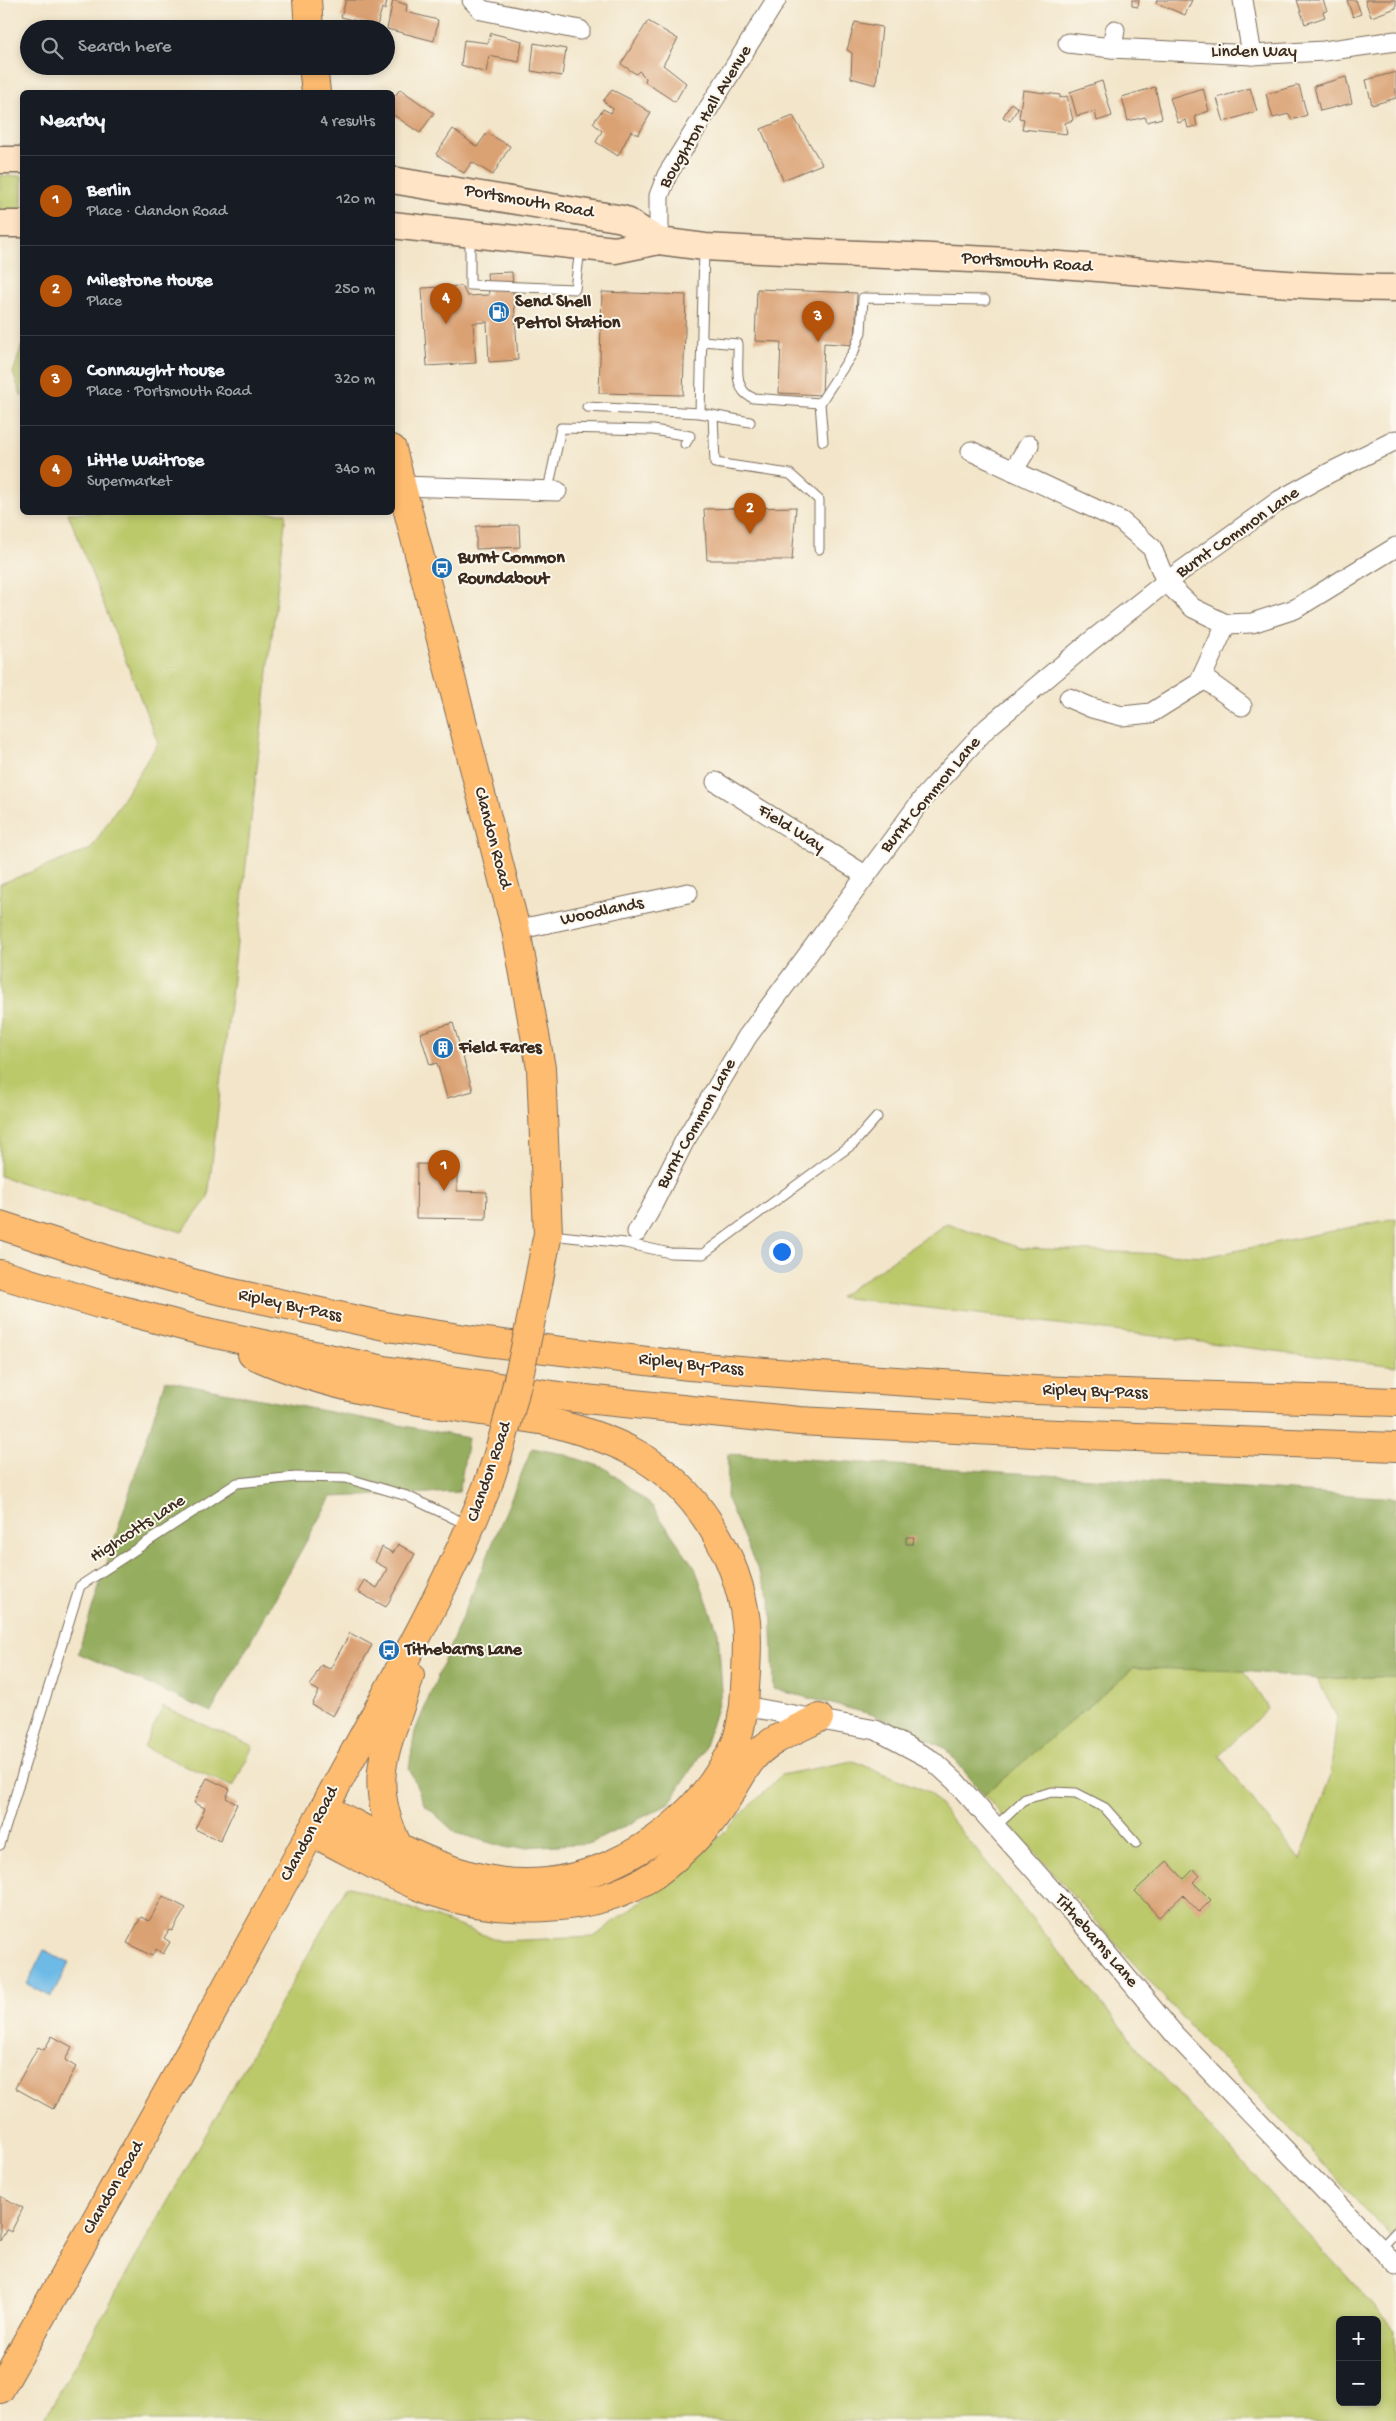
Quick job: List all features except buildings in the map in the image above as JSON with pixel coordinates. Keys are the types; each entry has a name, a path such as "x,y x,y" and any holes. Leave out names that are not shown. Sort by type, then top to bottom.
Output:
{"main road":[{"path":"307,0 308,20"},
{"path":"314,75 316,90"},
{"path":"0,160 20,160"},
{"name":"Portsmouth Road","path":"395,181 623,219 659,241"},
{"path":"0,224 20,224"},
{"name":"Portsmouth Road","path":"395,225 615,250 659,241 704,247 954,258 1250,282 1350,288 1396,288"},
{"name":"Clandon Road","path":"0,2389 143,2138 311,1832 424,1620 472,1526 506,1432 520,1379 547,1241 541,1068 516,930 395,459"},
{"name":"Ripley By-Pass","path":"0,1225 112,1261 214,1289 394,1328 486,1342 689,1366 1034,1390 1396,1402"},
{"path":"0,1274 99,1304 202,1331 384,1370 566,1397 799,1421 1033,1433 1396,1447"},
{"path":"202,1331 275,1365 337,1385 546,1421 577,1429 636,1454 679,1486 699,1509 722,1546 738,1585 746,1623 744,1706 738,1737 723,1767 703,1795 656,1839 619,1862 577,1877 530,1884 486,1880 444,1867 324,1808"},
{"path":"398,1846 387,1824 383,1807 381,1772 386,1744 403,1700 424,1620"},
{"path":"311,1832 433,1892 471,1903 509,1907 546,1907 582,1902 620,1892 654,1875 704,1829 724,1806 750,1762 765,1748 819,1718"}],"street":[{"path":"472,0 482,10 580,30"},
{"name":"Boughton Hall Avenue","path":"659,241 659,196 667,175 776,0"},
{"path":"1242,0 1252,55"},
{"name":"Linden Way","path":"1068,43 1114,39 1252,55 1324,51 1396,41"},
{"name":"Burnt Common Lane","path":"631,1237 649,1212 684,1142 747,1037 924,797 987,728 1091,641 1166,582 1280,500 1396,440"},
{"path":"1013,471 1029,446"},
{"path":"971,451 1121,521 1152,548 1166,582 1193,608 1226,624 1252,623 1295,608 1396,547"},
{"path":"402,486 552,491"},
{"path":"1069,698 1092,708 1122,716 1151,713 1199,683 1226,624"},
{"path":"1202,677 1242,706"},
{"name":"Field Way","path":"716,782 866,875"},
{"name":"Woodlands","path":"516,930 688,893"},
{"name":"Tithebarns Lane","path":"744,1706 819,1718 876,1730 932,1760 955,1781 1084,1926 1175,2035 1396,2265"}],"lane":[{"path":"470,233 470,285 575,289 581,246"},
{"path":"700,412 704,247"},
{"path":"822,441 820,403 854,351 861,332 863,298 985,300"},
{"path":"702,341 738,344 739,387 744,394 753,398 820,403"},
{"path":"587,407 700,412 750,422"},
{"path":"713,415 716,463 790,474 819,500 819,549"},
{"path":"552,491 561,428 653,430 690,436 686,444"},
{"path":"547,1241 631,1237 670,1253 703,1254 854,1143 877,1117"},
{"name":"Highcotts Lane","path":"0,1845 80,1586 237,1483 296,1477 346,1478 407,1496 472,1526"},
{"path":"994,1827 1025,1799 1052,1792 1076,1793 1105,1808 1136,1843"},
{"path":"1380,2249 1396,2232"}],"green space":[{"path":"0,176 20,176 20,213 0,213"},
{"path":"20,351 20,392 13,373"},
{"path":"69,515 286,515 208,1198 182,1232 0,1176 0,884 91,849 158,743"},
{"path":"1396,1218 1396,1366 839,1297 947,1223 1020,1248 1210,1256"},
{"path":"165,1381 468,1438 459,1492 331,1497 211,1712 78,1653"},
{"path":"532,1448 563,1454 605,1468 652,1506 695,1568 718,1632 722,1691 704,1749 669,1804 591,1843 508,1848 456,1833 424,1804 409,1768 415,1731"},
{"path":"728,1454 1396,1498 1396,1676 1317,1679 1244,1671 1134,1668 984,1795 945,1748 874,1715 774,1689 771,1600 727,1499"},
{"path":"1134,1667 1244,1671 1268,1708 1219,1756 1300,1860 1330,1778 1337,1717 1317,1679 1396,1676 1396,2243 1313,2152 1193,2030 984,1795","holes":["1167,1861 1184,1879 1194,1869 1200,1876 1193,1882 1211,1900 1199,1911 1183,1895 1159,1917 1135,1891"]},
{"path":"163,1707 253,1746 233,1787 144,1747"},
{"path":"853,1761 929,1792 1146,2058 1396,2330 1396,2421 43,2421 347,1886 501,1941 594,1937 697,1859 781,1775"}],"water":[{"path":"44,1950 69,1963 51,1997 27,1984"}],"place":[{"name":"Send Shell Petrol Station","path":"499,312"},
{"name":"Little Waitrose","path":"446,324"},
{"name":"Connaught House","path":"818,342"},
{"name":"Milestone House","path":"750,534"},
{"name":"Burnt Common Roundabout","path":"442,568"},
{"name":"Field Fares","path":"443,1048"},
{"name":"Berlin","path":"444,1191"},
{"name":"Tithebarns Lane","path":"389,1650"}]}
